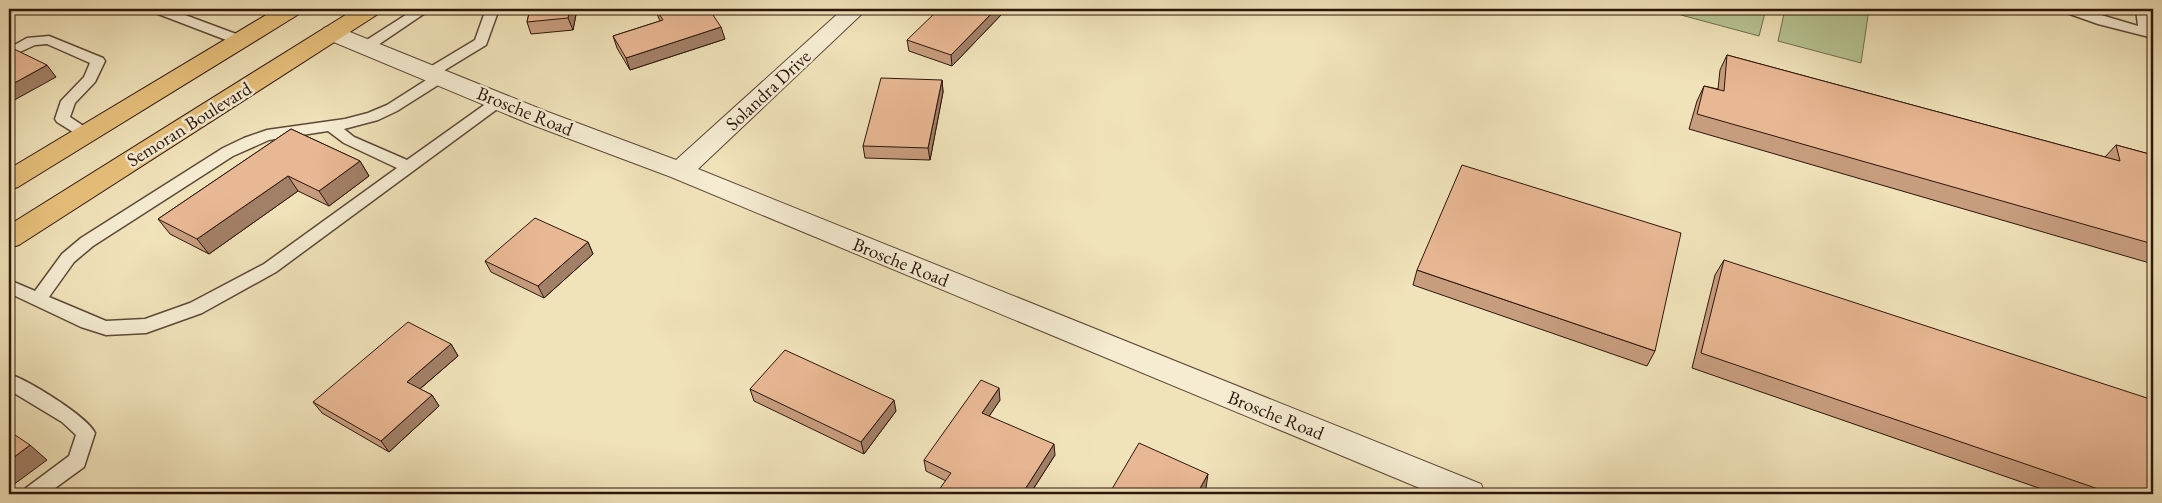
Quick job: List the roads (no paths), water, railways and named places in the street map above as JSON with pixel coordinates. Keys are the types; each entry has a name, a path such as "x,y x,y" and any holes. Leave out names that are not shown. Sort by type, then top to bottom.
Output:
{"main road":[{"path":"9,181 291,9"},
{"name":"Semoran Boulevard","path":"9,238 370,9"}],"street":[{"name":"Solandra Drive","path":"680,171 856,9"},
{"name":"Brosche Road","path":"332,33 499,101 680,171 1469,494"}],"lane":[{"path":"158,9 239,40"},
{"path":"367,46 424,9"},
{"path":"38,300 68,258 87,242 228,152 268,135 345,124 374,117 392,108 482,42 492,9"},
{"path":"2069,9 2103,21 2149,33 2143,9"},
{"path":"9,53 32,41 48,40 98,61 90,79 68,102 62,119 86,134"},
{"path":"9,286 87,322 106,328 146,326 188,312 270,268 499,101"},
{"path":"331,126 349,140 408,167"},
{"path":"9,381 68,417 86,433 77,461 33,494"}]}
